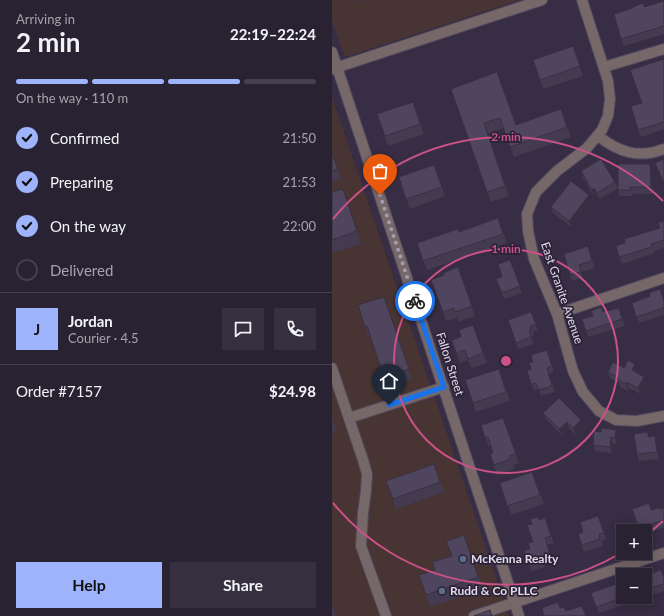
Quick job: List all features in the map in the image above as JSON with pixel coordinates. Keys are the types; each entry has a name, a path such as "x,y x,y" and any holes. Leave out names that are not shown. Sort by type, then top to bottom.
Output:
{"street":[{"path":"335,68 542,0"},
{"name":"East Granite Avenue","path":"582,0 604,67 610,99 608,116 598,136 579,156 548,179 536,192 527,214 528,232 534,259 557,314 576,378 583,392 599,411 616,420 637,421 664,416"},
{"path":"604,67 664,48"},
{"name":"Fallon Street","path":"332,52 335,68 444,387 519,616"},
{"path":"598,136 620,150 630,153 646,153 664,149"},
{"path":"557,314 664,278"},
{"path":"332,368 363,460 366,474 366,490 361,546 386,616"},
{"path":"349,418 444,387"},
{"path":"474,616 664,553"}],"shaded area":[{"path":"332,0 519,0 345,57 332,21"},
{"path":"332,97 509,616 332,616"}],"building":[{"path":"664,1 664,26 621,39 614,14 643,3 644,7"},
{"path":"573,46 580,66 540,80 533,60"},
{"path":"664,59 664,122 638,130 631,106 642,103 630,70"},
{"path":"497,72 516,125 561,109 567,127 510,147 500,118 484,123 505,186 487,192 451,89"},
{"path":"413,102 420,124 385,136 377,114"},
{"path":"332,153 338,169 332,171"},
{"path":"601,159 615,182 597,193 594,188 592,190 581,171"},
{"path":"664,159 664,183 655,163"},
{"path":"618,164 650,164 651,187 630,187 630,190 618,190"},
{"path":"434,165 442,187 406,199 399,177"},
{"path":"571,181 589,195 569,221 551,207"},
{"path":"343,189 357,231 332,240 332,192"},
{"path":"498,218 503,234 423,261 417,243 458,229 459,232"},
{"path":"664,221 664,240 651,244 652,247 619,257 616,246 625,243 624,239 660,228 658,223"},
{"path":"588,246 592,261 579,265 581,272 570,275 564,254"},
{"path":"510,260 520,286 502,293 496,279 502,277 498,264"},
{"path":"458,267 472,306 455,312 454,308 443,312 431,280"},
{"path":"660,289 664,301 664,308 636,317 632,303 650,296 649,293"},
{"path":"384,297 409,369 384,378 367,326 365,327 358,305"},
{"path":"601,307 603,312 619,308 622,319 586,331 582,319 593,316 591,311"},
{"path":"531,312 536,324 530,326 531,330 529,331 531,337 516,343 508,320"},
{"path":"473,325 483,353 468,359 465,350 456,353 452,340 461,337 459,330"},
{"path":"547,350 552,366 547,368 552,386 539,390 536,383 531,384 527,371 531,369 529,363 533,362 531,355"},
{"path":"628,360 635,364 632,370 644,377 638,388 627,382 626,384 618,380 619,378 608,372 613,362 624,368"},
{"path":"499,369 506,392 473,403 465,380"},
{"path":"559,398 581,420 573,428 567,422 559,429 543,413"},
{"path":"503,418 516,454 509,456 511,459 494,465 490,454 493,453 488,437 485,438 481,425"},
{"path":"602,428 616,430 615,438 611,437 610,447 593,445 594,431 601,432"},
{"path":"648,432 648,437 655,436 657,452 637,454 634,434"},
{"path":"434,464 440,482 393,499 386,481"},
{"path":"532,472 540,495 507,506 500,483"},
{"path":"649,503 651,510 664,508 664,520 652,524 638,524 632,509"},
{"path":"598,516 604,533 599,534 600,539 582,545 578,534 583,532 580,522"},
{"path":"538,517 539,520 545,518 551,536 545,538 550,554 542,557 543,560 528,565 524,551 530,549 528,543 533,542 527,525 532,524 530,519"},
{"path":"464,535 478,577 426,595 419,575 435,570 432,562 452,556 446,541"},
{"path":"661,570 664,578 664,584 652,587 652,573"},
{"path":"616,584 616,600 596,607 591,593"},
{"path":"558,602 560,608 564,607 566,611 582,606 586,616 544,616 542,608"},
{"path":"490,610 492,616 474,616"}],"way so far":[{"path":"380,195 415,301"}],"place":[{"name":"McKenna Realty","path":"463,559"},
{"name":"Rudd & Co PLLC","path":"442,591"}],"route":[{"path":"389,405 444,387 415,301"}]}
